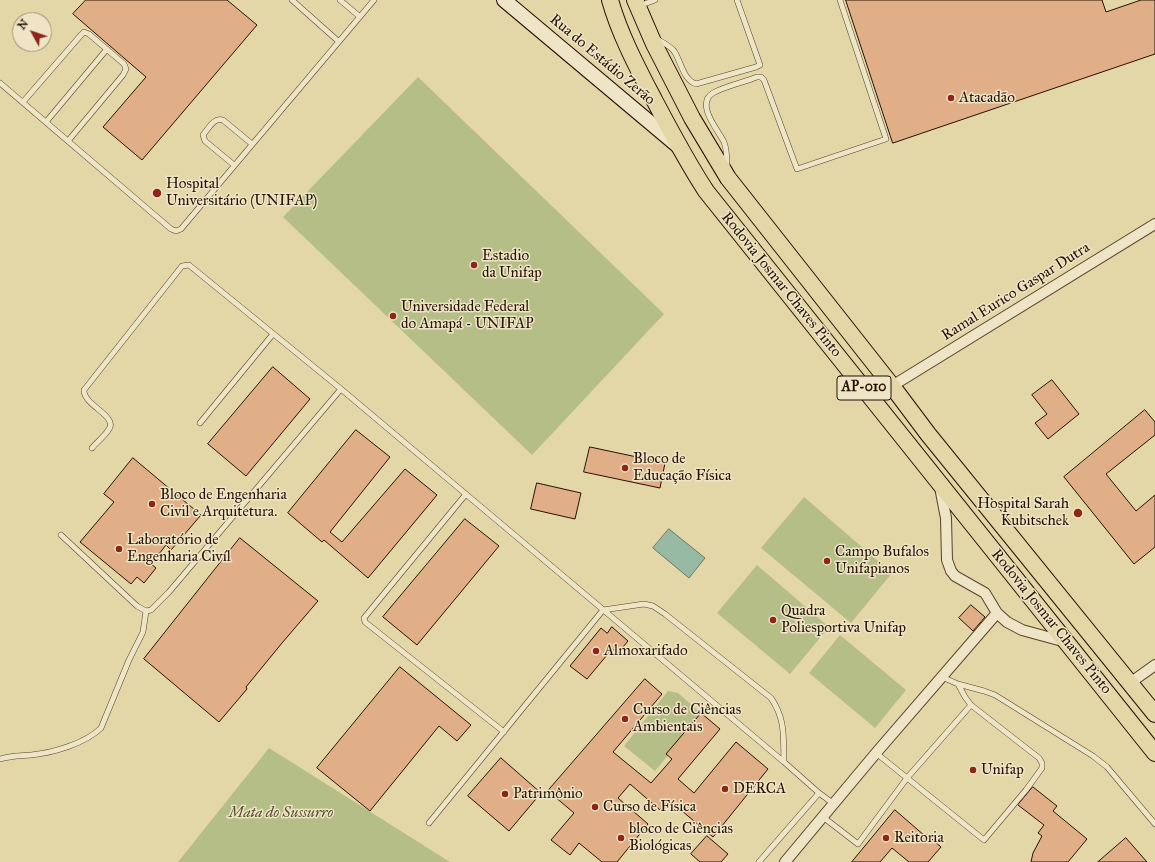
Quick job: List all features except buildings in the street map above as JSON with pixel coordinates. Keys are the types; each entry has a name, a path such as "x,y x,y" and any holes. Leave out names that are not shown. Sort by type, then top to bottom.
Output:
{"main road":[{"name":"Rodovia Josmar Chaves Pinto","path":"610,0 635,63 678,146 706,191 1155,753"},
{"name":"Rodovia Josmar Chaves Pinto","path":"637,3 651,36 692,118 728,178 928,434 1155,714"}],"street":[{"name":"Rua do Estádio Zerão","path":"504,0 678,146"},
{"name":"Ramal Eurico Gaspar Dutra","path":"892,386 1155,224"},
{"path":"940,483 946,518 947,560 951,572 955,576 985,593 997,613 1007,622 1022,630 1067,642"},
{"path":"785,862 823,818 876,752 997,613"},
{"path":"1130,683 1155,666"}],"lane":[{"path":"292,0 338,41"},
{"path":"340,0 359,16"},
{"path":"0,83 171,229 176,231 180,229 374,0"},
{"path":"637,3 655,0"},
{"path":"651,36 667,44 674,51 688,80 692,83 696,84 756,67 760,65 737,0"},
{"path":"728,178 726,148 707,112 706,106 708,99 714,92 757,77 761,77 764,80 797,169 886,139 840,0"},
{"path":"23,102 84,32 89,34 107,49 124,64 126,69 123,76 68,141"},
{"path":"46,122 107,49"},
{"path":"234,165 205,141 203,135 215,120 223,120 252,144"},
{"path":"92,448 110,429 111,424 109,419 88,400 84,390 182,266 189,265 341,389 834,804"},
{"path":"200,423 273,334"},
{"path":"146,612 151,610 169,592 341,389"},
{"path":"466,494 364,618 365,622 504,732"},
{"path":"61,535 137,606 146,612"},
{"path":"429,823 604,610 644,604 653,606 771,698 780,713 783,723 784,762"},
{"path":"0,759 9,756 33,755 55,750 81,742 94,735 101,728 129,660 143,632 146,612"},
{"path":"941,677 958,684 995,695 1093,756 1107,767 1155,824"},
{"path":"876,752 984,840 1026,790 1042,768 1042,763 1039,758 971,705 958,684"},
{"path":"823,818 858,844 907,778 971,705"},
{"path":"758,862 820,793"}],"green space":[{"name":"Estadio da Unifap","path":"418,77 664,314 532,455 283,217"},
{"name":"Campo Bufalos Unifapianos","path":"804,497 892,573 851,623 761,548"},
{"name":"Quadra Poliesportiva Unifap","path":"757,565 829,627 790,674 717,613"},
{"path":"840,635 906,690 875,728 809,673"},
{"path":"668,691 678,693 702,714 655,771 624,746"},
{"name":"Mata do Sussurro","path":"269,748 450,862 178,862"}],"shaded area":[{"path":"669,529 705,558 689,578 653,548"}],"place":[{"name":"Atacadão","path":"951,98"},
{"name":"Hospital Universitário (UNIFAP)","path":"157,193"},
{"name":"Estadio da Unifap","path":"474,265"},
{"name":"Universidade Federal do Amapá - UNIFAP","path":"393,316"},
{"name":"Bloco de Educação Física","path":"625,468"},
{"name":"Bloco de Engenharia Civil e Arquitetura.","path":"152,504"},
{"name":"Hospital Sarah Kubitschek","path":"1078,513"},
{"name":"Laboratório de Engenharia Civíl","path":"119,549"},
{"name":"Campo Bufalos Unifapianos","path":"827,561"},
{"name":"Quadra Poliesportiva Unifap","path":"773,620"},
{"name":"Almoxarifado","path":"596,651"},
{"name":"Curso de Ciências Ambientais","path":"625,719"},
{"name":"Unifap","path":"973,770"},
{"name":"DERCA","path":"725,789"},
{"name":"Patrimônio","path":"505,794"},
{"name":"Curso de Física","path":"595,807"},
{"name":"bloco de Ciências Biológicas","path":"621,838"},
{"name":"Reitoria","path":"886,838"}]}
